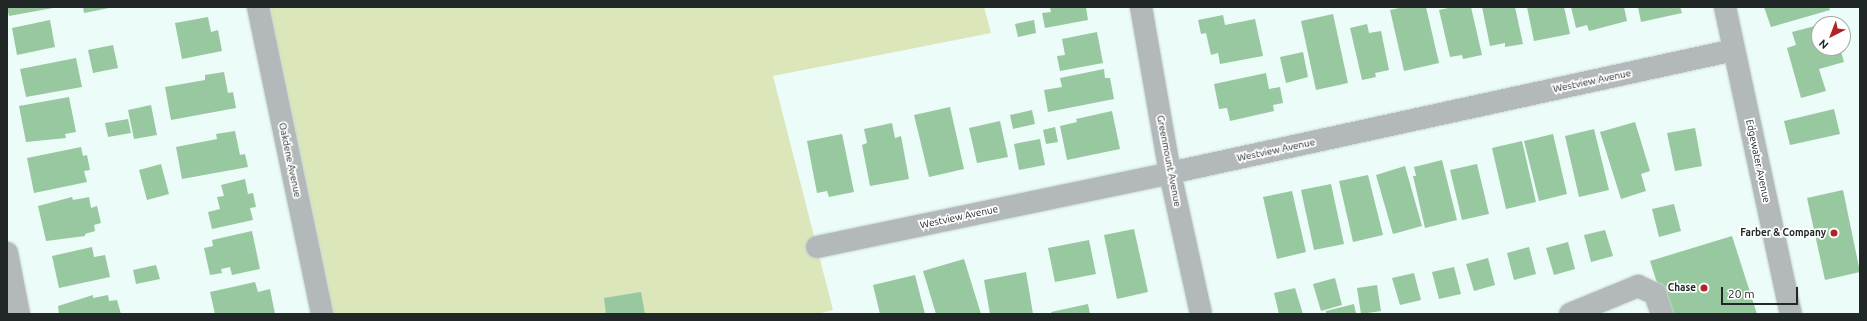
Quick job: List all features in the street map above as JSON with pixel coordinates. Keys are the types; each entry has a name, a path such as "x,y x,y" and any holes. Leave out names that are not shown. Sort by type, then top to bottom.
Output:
{"street":[{"name":"Oakdene Avenue","path":"258,7 322,314"},
{"name":"Greenmount Avenue","path":"1141,7 1170,173 1201,314"},
{"name":"Edgewater Avenue","path":"1725,7 1791,314"},
{"name":"Westview Avenue","path":"817,247 1170,173 1734,50"},
{"path":"7,253 19,314"},
{"path":"1570,314 1638,286 1655,294 1662,314"}],"green space":[{"path":"258,7 984,7 991,33 773,76 833,310 817,314 322,314"}],"building":[{"path":"7,7 53,7 53,8 9,16"},
{"path":"83,7 109,7 109,8 84,13"},
{"path":"1050,7 1086,7 1088,20 1045,28 1042,13 1051,12"},
{"path":"1404,7 1426,7 1439,63 1404,71 1390,10"},
{"path":"1453,7 1471,7 1482,55 1463,59 1462,55 1450,57 1439,10"},
{"path":"1482,7 1515,7 1523,44 1505,47 1505,43 1490,46"},
{"path":"1527,7 1564,7 1570,34 1534,41"},
{"path":"1571,7 1624,7 1627,21 1589,31 1587,25 1576,28"},
{"path":"1638,7 1680,7 1682,13 1641,22"},
{"path":"1764,7 1829,7 1830,10 1771,27"},
{"path":"1333,14 1348,83 1316,90 1301,21"},
{"path":"1223,15 1225,25 1255,19 1263,56 1220,64 1218,53 1211,55 1206,33 1201,34 1198,20"},
{"path":"208,17 211,32 218,30 222,51 182,59 175,23"},
{"path":"50,20 55,47 17,55 12,28"},
{"path":"1034,20 1036,33 1018,37 1015,24"},
{"path":"1367,24 1369,33 1381,31 1389,70 1375,73 1376,77 1362,80 1350,28"},
{"path":"1811,27 1811,56 1842,56 1844,62 1819,69 1826,91 1801,98 1787,48 1796,45 1792,32"},
{"path":"1097,32 1103,63 1060,71 1057,56 1065,55 1062,39"},
{"path":"113,45 118,68 93,73 88,50"},
{"path":"1303,52 1308,77 1286,83 1280,57"},
{"path":"76,58 82,87 26,97 20,69"},
{"path":"1104,69 1105,78 1110,78 1114,99 1048,112 1044,90 1062,87 1060,78"},
{"path":"224,72 228,93 233,92 236,108 171,120 165,87 205,80 205,75"},
{"path":"1266,73 1269,89 1280,87 1283,103 1273,105 1274,111 1230,121 1227,108 1219,109 1214,84"},
{"path":"69,97 76,132 65,134 66,138 26,142 19,106"},
{"path":"151,105 157,135 134,139 128,110"},
{"path":"950,107 964,169 929,177 914,115"},
{"path":"1834,109 1840,134 1790,145 1784,121"},
{"path":"1032,110 1035,124 1013,129 1010,115"},
{"path":"1112,111 1120,149 1067,160 1060,126 1077,122 1076,119"},
{"path":"128,119 131,133 108,137 105,123"},
{"path":"1000,121 1008,157 977,163 969,128"},
{"path":"1635,122 1650,171 1641,174 1646,191 1621,199 1600,132"},
{"path":"892,123 895,138 901,136 909,179 870,186 862,145 867,143 864,129"},
{"path":"1055,127 1058,142 1046,144 1043,130"},
{"path":"1695,128 1702,166 1675,171 1667,133"},
{"path":"1594,129 1609,190 1579,197 1565,136"},
{"path":"235,131 240,155 245,154 248,167 182,179 176,147 217,139 216,134"},
{"path":"842,134 854,192 829,197 827,191 817,193 807,141"},
{"path":"1553,134 1567,194 1539,201 1524,141"},
{"path":"1040,139 1045,165 1019,170 1014,144"},
{"path":"1522,141 1536,202 1506,209 1492,148"},
{"path":"81,147 83,156 87,155 90,170 84,171 87,182 34,193 27,158"},
{"path":"1442,160 1457,220 1425,228 1413,176 1416,176 1414,167"},
{"path":"161,164 169,194 147,200 139,170"},
{"path":"1477,164 1489,214 1462,220 1450,170"},
{"path":"1405,166 1422,226 1393,234 1376,175"},
{"path":"1368,175 1383,235 1353,242 1339,181"},
{"path":"245,179 248,194 253,193 256,207 250,208 253,220 212,229 208,212 220,209 217,197 224,196 221,185"},
{"path":"1331,184 1344,244 1314,250 1301,190"},
{"name":"Farber & Company","path":"1843,190 1860,272 1825,280 1807,198"},
{"path":"1292,191 1306,252 1277,259 1263,197"},
{"path":"72,197 73,200 89,197 91,208 97,206 101,223 94,225 95,231 85,234 85,236 46,241 38,206"},
{"path":"1674,204 1681,231 1659,237 1652,209"},
{"path":"1134,229 1148,292 1117,299 1104,235"},
{"path":"1605,230 1613,256 1591,262 1584,235"},
{"path":"252,231 260,269 232,275 230,267 221,269 222,273 210,275 204,248 213,246 212,240"},
{"name":"Chase","path":"1732,236 1757,314 1667,314 1650,261"},
{"path":"1089,240 1096,274 1055,282 1048,248"},
{"path":"1568,242 1575,269 1554,275 1546,248"},
{"path":"92,247 94,257 105,255 110,277 59,288 52,256"},
{"path":"1529,247 1536,274 1514,280 1507,253"},
{"path":"1488,258 1495,285 1474,291 1466,264"},
{"path":"964,259 981,314 936,314 923,271"},
{"path":"156,265 160,279 136,284 133,270"},
{"path":"1454,267 1461,294 1439,299 1432,272"},
{"path":"1026,272 1033,314 990,314 984,280"},
{"path":"1414,273 1421,300 1400,305 1392,278"},
{"path":"915,275 925,314 880,314 873,285"},
{"path":"1335,278 1342,305 1321,311 1313,284"},
{"path":"255,282 258,292 270,289 275,314 215,314 210,292"},
{"path":"1377,285 1381,311 1361,314 1357,288"},
{"path":"1295,288 1303,314 1279,314 1274,293"},
{"path":"641,292 645,314 606,314 604,298"},
{"path":"93,295 93,298 108,295 109,301 117,300 121,314 59,314 58,306"},
{"path":"1088,304 1090,314 1052,314 1051,312"},
{"path":"1354,304 1356,314 1326,314 1326,311"}],"place":[{"name":"Farber & Company","path":"1834,233"},
{"name":"Chase","path":"1704,288"}]}
